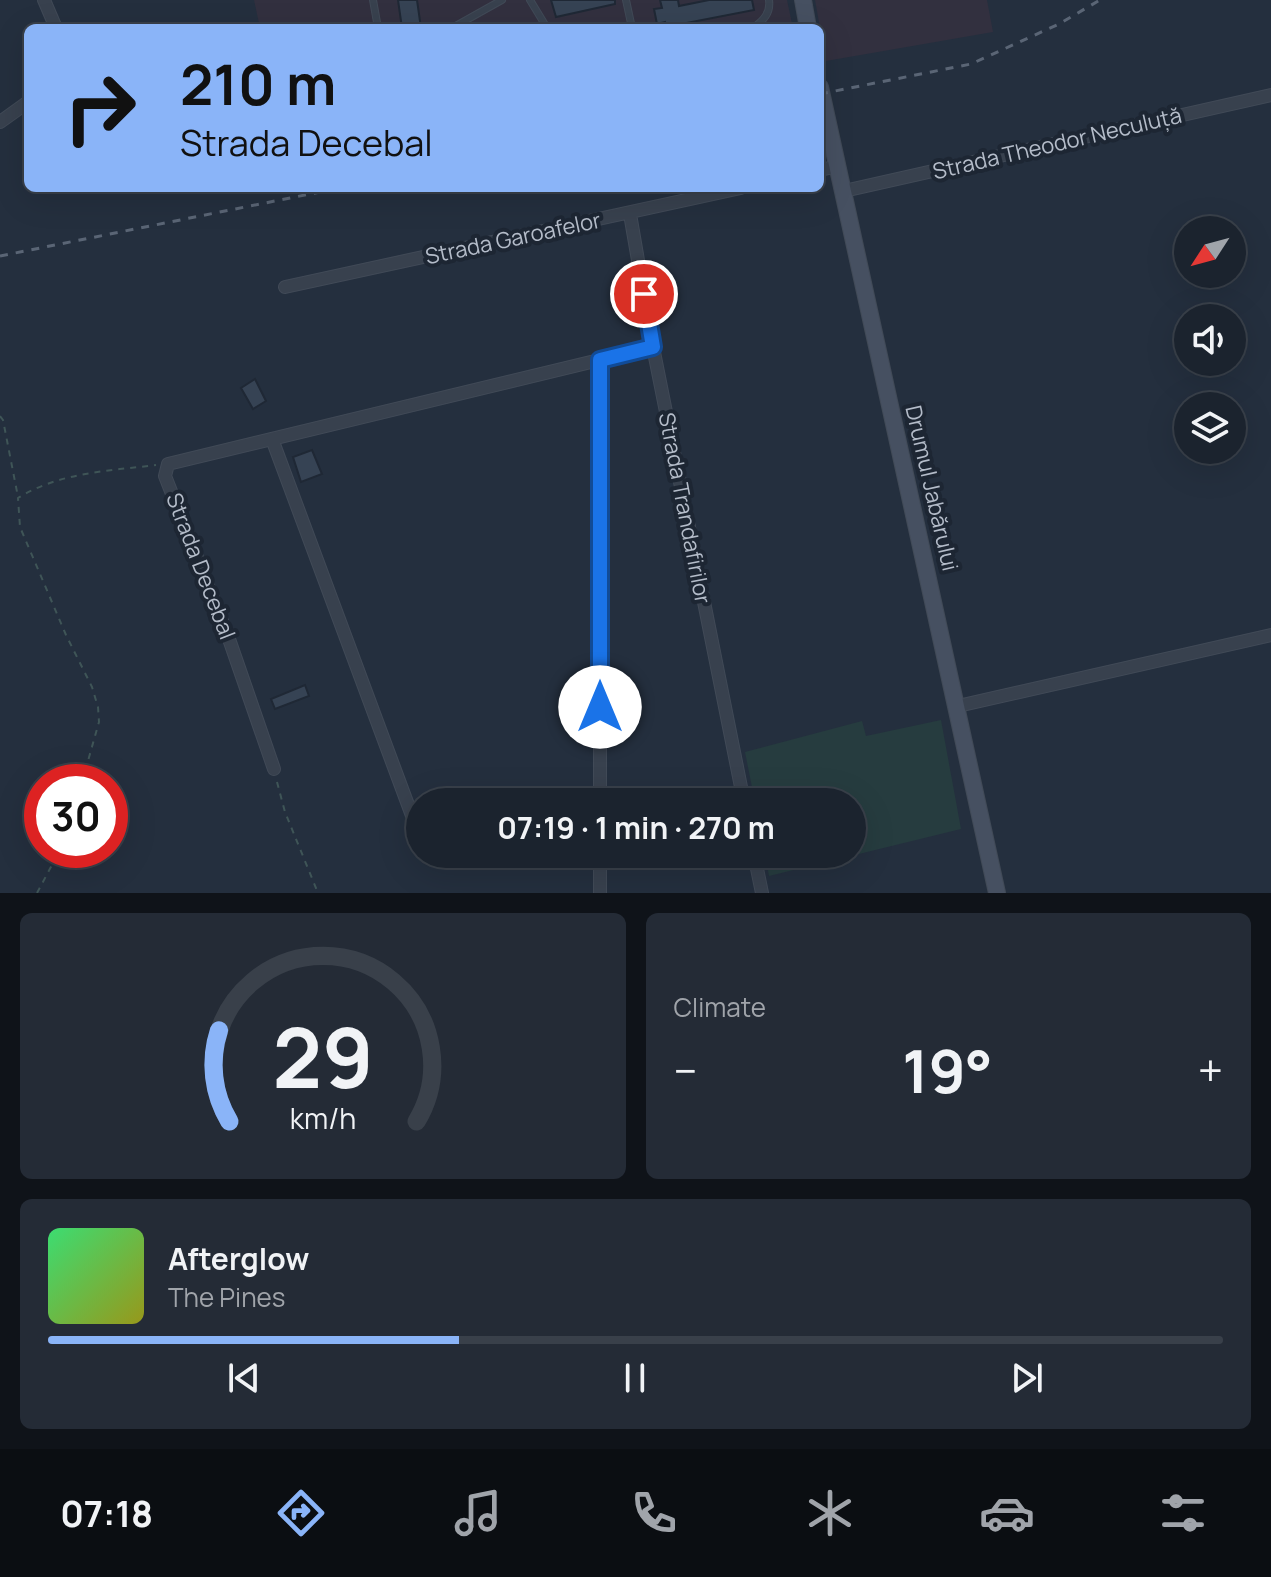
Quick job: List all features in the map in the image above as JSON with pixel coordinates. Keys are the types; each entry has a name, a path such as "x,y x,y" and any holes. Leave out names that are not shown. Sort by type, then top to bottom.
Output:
{"main road":[{"path":"803,0 807,24"},
{"name":"Drumul Jabărului","path":"824,103 997,893"}],"street":[{"path":"44,0 54,24"},
{"name":"Strada Theodor Neculuță","path":"844,191 1271,95"},
{"path":"0,122 24,105"},
{"path":"824,169 838,166"},
{"name":"Strada Garoafelor","path":"285,287 724,192"},
{"name":"Strada Trandafirilor","path":"630,214 653,347 741,788"},
{"name":"Strada Decebal","path":"274,769 229,639 165,476 168,464 653,347"},
{"path":"600,360 600,788"},
{"path":"272,439 406,799"},
{"path":"958,706 1271,635"},
{"path":"600,868 600,893"},
{"path":"757,868 762,893"}],"lane":[{"path":"373,0 377,24"},
{"path":"459,24 502,0"},
{"path":"530,0 545,24"},
{"path":"626,0 631,24"},
{"path":"759,24 770,7 769,0"}],"path":[{"path":"0,416 18,498 20,527 92,687 98,707 99,722 87,764"},
{"path":"18,498 34,488 65,477 168,464"},
{"path":"274,769 285,812 318,893"},
{"path":"37,893 50,868"}],"shaded area":[{"path":"254,0 787,0 792,24 259,24"},
{"path":"815,0 987,0 993,32 826,61 824,24 819,24"}],"green space":[{"path":"941,720 961,829 866,852 866,788 752,788 745,752 862,721 866,736"},
{"path":"768,868 802,868 769,876"}],"building":[{"path":"398,0 417,0 420,24 401,24"},
{"path":"551,0 615,0 615,4 556,17"},
{"path":"660,0 678,0 679,6 709,0 752,0 754,10 681,24 657,24 654,9 662,8"},
{"path":"255,379 266,401 253,409 241,388"},
{"path":"312,450 322,474 301,482 293,457"},
{"path":"305,685 309,696 275,709 271,699"}],"railway":[{"path":"824,93 971,64 1059,24 1100,0"},
{"path":"0,256 320,192"}],"route":[{"path":"600,707 600,360 653,347 644,294"}]}
